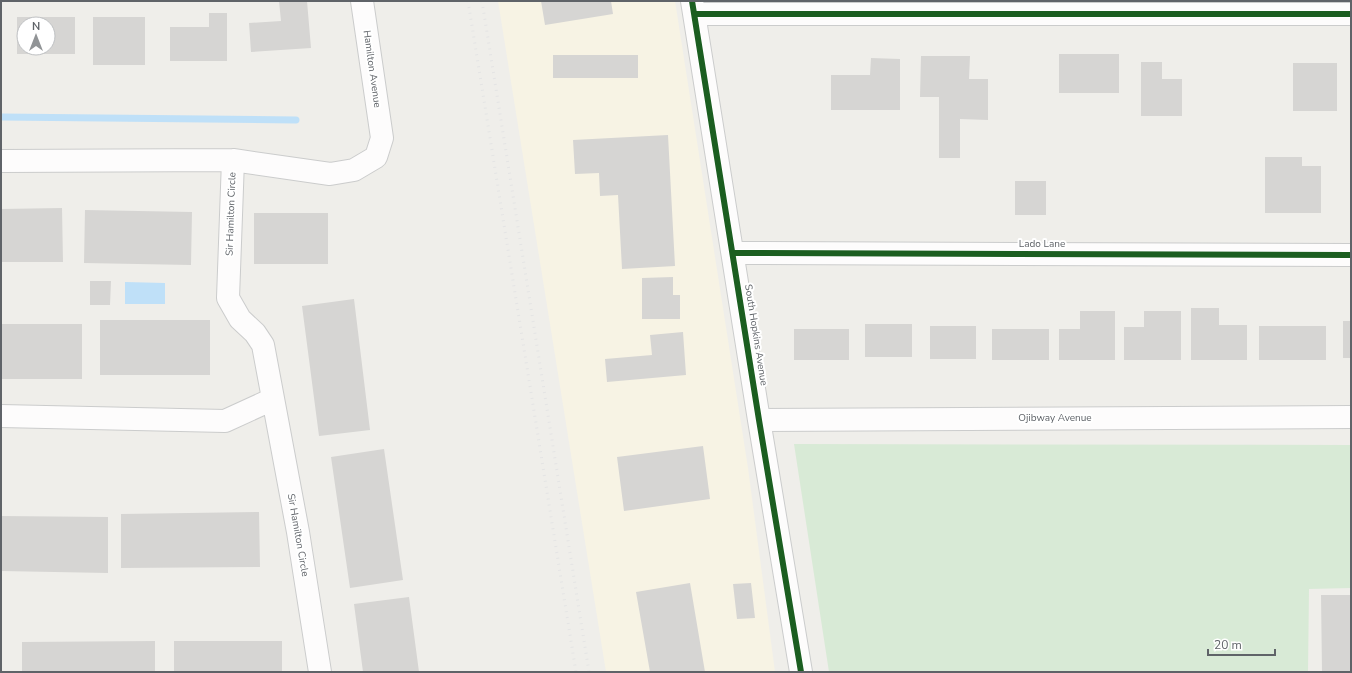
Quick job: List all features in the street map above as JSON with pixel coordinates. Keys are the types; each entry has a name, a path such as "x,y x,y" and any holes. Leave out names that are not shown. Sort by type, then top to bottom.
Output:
{"street":[{"name":"Hamilton Avenue","path":"362,1 382,138"},
{"path":"694,8 1230,7 1351,14"},
{"name":"South Hopkins Avenue","path":"694,8 759,420 801,672"},
{"name":"Sir Hamilton Circle","path":"1,161 233,160 330,174 354,170 376,157 382,138"},
{"name":"Sir Hamilton Circle","path":"233,160 228,298 240,319 255,333 263,345 298,532 320,672"},
{"name":"Lado Lane","path":"733,253 1351,255"},
{"path":"1,416 225,421 273,399"},
{"name":"Ojibway Avenue","path":"759,420 1351,417"}],"shaded area":[{"path":"498,1 675,1 748,468 775,672 606,672"}],"green space":[{"path":"794,444 1351,445 1351,588 1309,589 1308,672 829,672"}],"water":[{"path":"125,282 165,283 165,304 125,304"}],"building":[{"path":"279,1 307,1 311,48 251,52 249,23 281,21"},
{"path":"541,1 611,1 613,14 545,25"},
{"path":"209,13 227,13 227,61 170,61 170,27 209,27"},
{"path":"56,17 75,17 75,54 56,54"},
{"path":"93,17 145,17 145,65 93,65"},
{"path":"1059,54 1119,54 1119,93 1059,93"},
{"path":"553,55 638,55 638,78 553,78"},
{"path":"921,56 970,56 969,79 988,79 988,120 960,119 960,158 939,158 939,97 920,97"},
{"path":"871,58 900,59 900,110 831,110 831,75 870,75"},
{"path":"1141,62 1162,62 1162,79 1182,79 1182,116 1141,116"},
{"path":"1293,63 1337,63 1337,111 1293,111"},
{"path":"668,135 675,266 622,269 618,195 600,196 599,173 575,174 573,140"},
{"path":"1265,157 1302,157 1302,166 1321,166 1321,213 1265,213"},
{"path":"1351,172 1351,210 1350,210"},
{"path":"1015,181 1046,181 1046,215 1015,215"},
{"path":"62,208 63,262 1,262 1,209"},
{"path":"85,210 192,212 191,265 84,263"},
{"path":"254,213 328,213 328,264 254,264"},
{"path":"673,277 673,295 680,295 680,319 642,319 642,278"},
{"path":"90,281 111,281 110,305 90,305"},
{"path":"354,299 370,430 319,436 302,306"},
{"path":"1191,308 1219,308 1219,325 1247,325 1247,360 1191,360"},
{"path":"1080,311 1115,311 1115,360 1059,360 1059,329 1080,329"},
{"path":"1144,311 1181,311 1181,360 1124,360 1124,327 1144,327"},
{"path":"100,320 210,320 210,375 100,375"},
{"path":"1343,321 1351,321 1351,358 1343,358"},
{"path":"1,324 82,324 82,379 1,379"},
{"path":"865,324 912,324 912,357 865,357"},
{"path":"930,326 976,326 976,359 930,359"},
{"path":"1259,326 1326,326 1326,360 1259,360"},
{"path":"794,329 849,329 849,360 794,360"},
{"path":"992,329 1049,329 1049,360 992,360"},
{"path":"683,332 686,375 607,382 605,359 652,355 650,335"},
{"path":"703,446 710,499 624,511 617,457"},
{"path":"384,449 403,580 350,588 331,457"},
{"path":"259,512 260,567 121,568 121,514"},
{"path":"1,516 108,517 108,573 1,571"},
{"path":"690,583 705,672 650,672 636,592"},
{"path":"751,583 755,618 737,619 733,584"},
{"path":"1321,595 1351,595 1351,672 1322,672"},
{"path":"409,597 419,672 363,672 354,604"},
{"path":"155,641 155,672 22,672 22,642"},
{"path":"174,641 282,641 282,672 174,672"}],"waterway":[{"path":"1,117 296,120"}],"railway":[{"path":"468,1 576,672"},
{"path":"482,1 589,672"}],"cycle path":[{"path":"692,1 801,672"},
{"path":"695,14 1351,14"},
{"path":"733,253 1351,255"}]}
